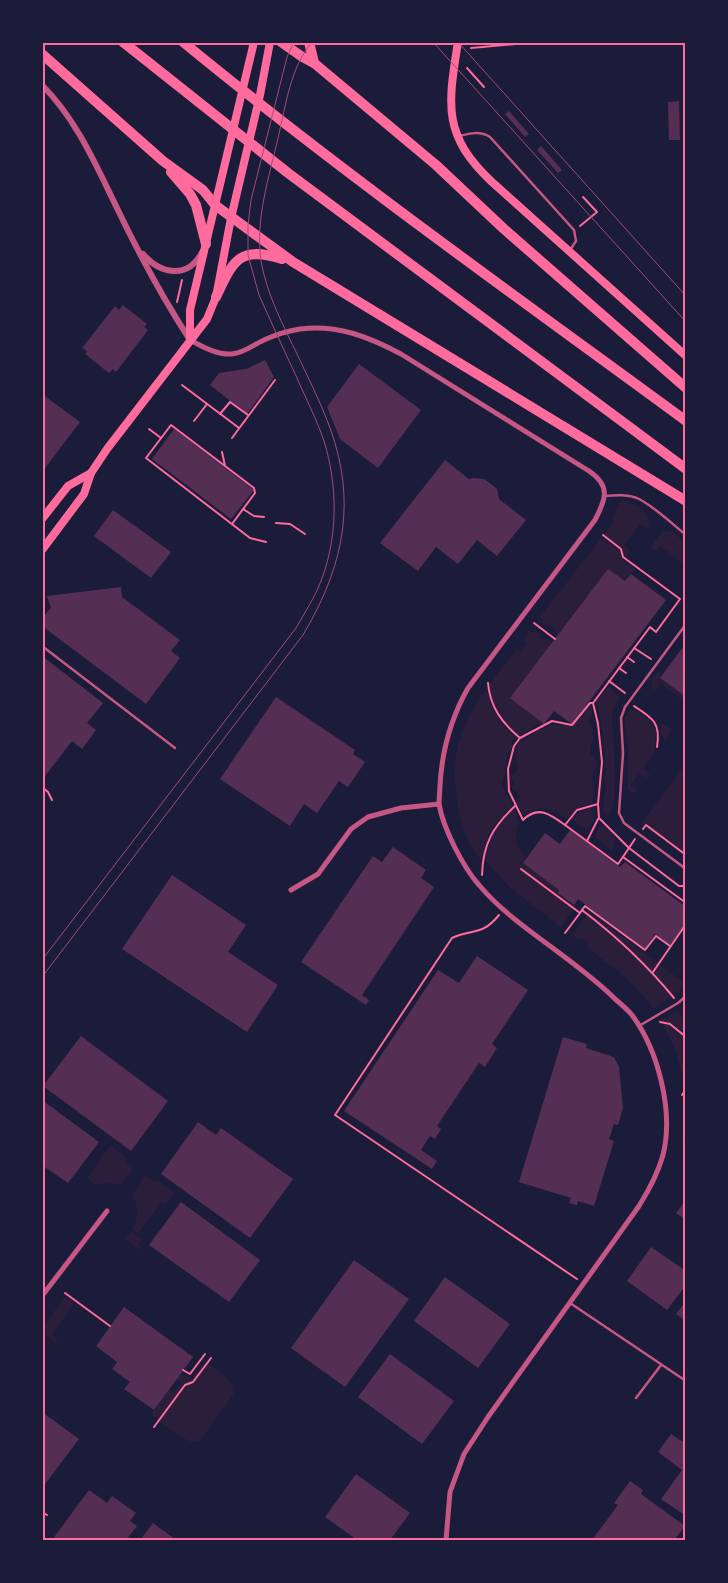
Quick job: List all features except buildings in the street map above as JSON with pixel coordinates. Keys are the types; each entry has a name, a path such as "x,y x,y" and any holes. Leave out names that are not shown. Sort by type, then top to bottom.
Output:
{"highway":[{"path":"123,42 288,173 686,469"},
{"path":"183,42 213,68 297,133 686,421"},
{"path":"281,42 314,63 436,166 504,229 686,388"},
{"path":"308,42 314,63"},
{"path":"42,54 163,161 203,190 215,205 293,262 686,500"},
{"path":"163,161 190,194 196,205 206,244"},
{"path":"216,297 229,269 236,261 248,254 269,254 293,262"}],"main road":[{"path":"190,340 190,310 254,42"},
{"path":"42,550 84,494 91,473 207,319 216,297 231,218 260,95 270,42"},
{"path":"458,42 450,105 453,121 465,152 477,168 686,356"},
{"path":"42,519 68,486 91,473"}],"street":[{"path":"42,85 64,108 80,135 172,313 190,340 213,351 234,354 243,352 277,334 300,329 338,330 358,334 402,354 589,471 598,477 604,486 602,506 595,520 477,675 457,706 444,750 439,804 462,862 481,887 503,910 601,985 631,1014 652,1051 665,1094 664,1153 657,1172 639,1206 488,1417 464,1454 450,1492 446,1540"},
{"path":"134,242 147,259 155,265 174,272 192,265 199,258 206,244"},
{"path":"291,890 318,874 351,829 368,817 401,808 439,804"},
{"path":"42,1296 107,1211"}],"lane":[{"path":"458,136 478,133 490,137 574,230 576,241 569,251"},
{"path":"604,496 625,495 638,499 665,517 686,535"},
{"path":"686,624 625,707 621,718 623,753 619,813 624,823 686,869"},
{"path":"42,646 175,748"},
{"path":"638,1026 678,1003 686,996"},
{"path":"570,1303 686,1381"},
{"path":"636,1398 661,1365"}],"path":[{"path":"470,48 537,42"},
{"path":"467,68 484,87"},
{"path":"574,230 596,212 583,197"},
{"path":"177,303 183,276"},
{"path":"232,438 276,380"},
{"path":"182,385 239,428"},
{"path":"220,414 230,401 248,416"},
{"path":"194,420 207,404"},
{"path":"232,524 255,493 254,488 171,425 146,458 250,538 266,542"},
{"path":"149,429 161,438"},
{"path":"222,452 225,466"},
{"path":"243,509 254,516 264,517"},
{"path":"276,523 290,524 305,534"},
{"path":"603,535 622,549 623,557 680,599 656,632 650,627 593,702 590,703 572,725 552,721 520,738 514,746 508,769 509,791 523,820 529,814 539,812 551,815 618,864 646,825 686,855"},
{"path":"534,624 555,639"},
{"path":"627,657 634,662"},
{"path":"619,668 626,673"},
{"path":"609,681 632,698 633,705 651,716 657,725 657,747"},
{"path":"488,683 494,709 505,725 520,738"},
{"path":"588,842 599,818 599,785 602,762 598,724 593,702"},
{"path":"42,788 48,792 52,800"},
{"path":"565,825 577,810 598,804"},
{"path":"481,887 482,863 493,830 501,819 515,806"},
{"path":"599,818 629,848 679,886 686,886"},
{"path":"623,856 686,903"},
{"path":"521,869 609,931 652,972 678,1003"},
{"path":"565,933 585,906 645,950 656,936 670,946"},
{"path":"503,910 487,927 474,933 461,933 452,938 335,1115 584,1284"},
{"path":"652,972 686,924"},
{"path":"658,1021 670,1024 680,1030 686,1037"},
{"path":"682,1094 686,1089"},
{"path":"65,1293 110,1326"},
{"path":"184,1370 190,1374 205,1354"},
{"path":"154,1427 185,1385 193,1382 211,1358"},
{"path":"42,1512 47,1515"}],"shaded area":[{"path":"623,500 643,510 649,519 647,528 640,524 624,545 631,551 626,558 623,548 604,534 614,520 619,503"},
{"path":"663,531 675,533 682,541 685,564 660,546 656,551 652,549 651,546"},
{"path":"602,537 620,551 620,558 635,569 625,581 608,569 558,635 553,630 554,627 549,624 547,626 541,622 542,619 540,617"},
{"path":"534,630 541,634 539,637 544,641 546,638 552,643 544,724 536,725 526,733 519,735 499,713 489,685 517,649 521,651 527,643 524,640 530,631 533,632"},
{"path":"658,672 662,675 660,679 685,697 685,702 660,683 655,690 652,688 651,681"},
{"path":"608,687 620,697 613,708 612,716 615,784 612,808 608,815 603,811 606,783 603,779 606,774 605,751 602,747 604,741 597,702"},
{"path":"487,688 493,710 506,728 517,738 512,741 511,751 507,755 502,783 506,795 511,799 512,806 494,825 489,834 481,860 473,849 462,821 458,806 455,774 458,746 463,730 473,708"},
{"path":"590,705 593,712 589,723 593,730 594,738 590,747 590,754 598,763 592,778 595,794 592,803 578,808 567,819 556,812 545,809 534,810 523,817 517,802 520,797 516,791 511,789 514,784 511,776 518,769 515,758 517,744 538,730 543,730 551,725 574,725"},
{"path":"630,709 636,710 649,719 656,731 654,753 643,768 650,775 646,778 640,773 631,785 638,791 632,793 628,789 628,745 624,720"},
{"path":"662,723 672,730 665,739 660,732"},
{"path":"685,766 685,856 641,824"},
{"path":"592,807 594,820 588,832 571,819 576,814"},
{"path":"514,809 519,822 516,841 526,858 523,863 559,890 558,893 576,906 561,927 509,887 486,861 494,832"},
{"path":"601,826 613,835 615,842 612,850 595,837 598,828"},
{"path":"589,912 682,981 682,989 654,1009 632,983 586,946 589,943 581,937 578,940 572,935"},
{"path":"677,1011 685,1018 684,1022 686,1023 685,1147 682,1144 685,1085 675,1049 661,1020"},
{"path":"110,1145 127,1158 125,1161 133,1168 121,1185 107,1183 96,1185 87,1178"},
{"path":"145,1176 155,1182 157,1180 174,1193 165,1205 162,1202 138,1233 133,1229 137,1212 136,1203 132,1195"},
{"path":"131,1231 142,1239 139,1244 142,1247 140,1250 124,1238"},
{"path":"65,1297 74,1304 52,1334 58,1339 55,1343 43,1334 43,1326"},
{"path":"204,1363 208,1363 229,1380 232,1385 233,1395 202,1438 198,1442 192,1442 173,1431 151,1414 169,1390 174,1393 181,1383 177,1379 181,1373 191,1379"}],"tram line":[{"path":"42,960 296,628 316,593 327,564 331,547 334,511 334,493 329,458 315,417 259,295 248,255 248,225 251,200 287,57 294,42"},
{"path":"42,977 303,635 316,612 334,566 344,519 341,469 335,443 323,410 271,298 261,261 260,245 261,214 286,100 299,63 312,42"},
{"path":"433,42 686,322"},
{"path":"458,42 686,296"}]}
